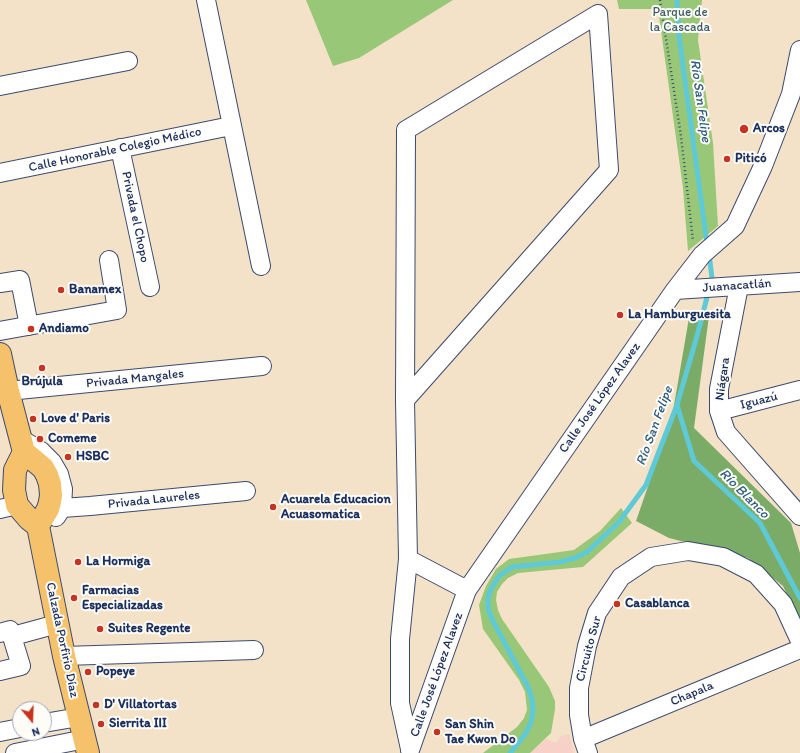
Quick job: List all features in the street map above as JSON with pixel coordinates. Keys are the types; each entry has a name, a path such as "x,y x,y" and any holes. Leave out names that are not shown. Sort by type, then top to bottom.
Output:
{"main road":[{"path":"0,354 22,445 43,468 50,484 50,502 39,529 29,519 9,507 7,483 15,470 22,445"},
{"name":"Calzada Porfirio Díaz","path":"39,529 64,656 87,746"}],"street":[{"path":"206,0 261,266"},
{"path":"406,400 609,170 598,14 406,130 406,400 408,560 400,639 400,703 409,751"},
{"name":"Calle José López Alavez","path":"409,751 467,590 675,290 699,259 735,226 763,166 791,94 800,50"},
{"path":"0,86 128,61"},
{"name":"Calle Honorable Colegio Médico","path":"0,173 231,126"},
{"name":"Privada el Chopo","path":"120,148 150,287"},
{"path":"0,331 117,310 109,260"},
{"path":"0,283 20,280 29,326"},
{"name":"Juanacatlán","path":"675,290 800,282"},
{"name":"Niágara","path":"739,286 720,389 719,411 726,432 800,516"},
{"name":"Privada Mangales","path":"8,391 262,366"},
{"name":"Iguazú","path":"719,411 800,390"},
{"path":"22,445 41,452 52,462 59,474 63,489 62,508 55,518 39,529"},
{"name":"Privada Laureles","path":"62,508 246,491"},
{"name":"Circuito Sur","path":"586,746 579,715 579,688 587,646 597,613 621,577 651,557 688,551 723,558 756,574 783,604 800,641"},
{"path":"408,560 467,590"},
{"path":"0,671 21,666 6,635 57,624"},
{"name":"Chapala","path":"586,746 800,649"},
{"path":"64,656 254,650"},
{"path":"52,722 79,717"},
{"path":"0,732 12,730"},
{"path":"16,753 87,746"}],"path":[{"path":"660,0 699,259"}],"shaded area":[{"path":"569,734 574,753 530,753 546,739 556,743 561,736"}],"green space":[{"path":"306,0 453,0 359,58 333,66"},
{"name":"Parque de la Cascada","path":"617,0 702,0 698,40 713,143 718,226 688,251 683,188 658,9 619,9"},
{"path":"690,312 709,316 694,428 791,523 800,553 800,621 783,586 748,558 669,538 636,521 672,417"},
{"path":"621,508 632,523 583,567 518,573 508,578 497,592 496,600 502,619 549,687 555,701 555,709 551,733 530,753 483,753 517,727 524,718 527,710 525,692 519,680 483,629 479,605 486,586 496,569 509,559 574,550 600,531"}],"waterway":[{"name":"Río San Felipe","path":"677,0 679,36 707,244"},
{"name":"Río San Felipe","path":"510,753 526,733 531,722 533,711 532,699 528,687 488,609 488,597 491,589 499,576 512,567 560,562 575,558 587,552 619,522 646,485 677,405 697,336 712,278 709,254"},
{"name":"Río Blanco","path":"677,405 694,461 760,523 800,598"}],"place":[{"name":"Arcos","path":"744,129"},
{"name":"Piticó","path":"727,159"},
{"name":"Banamex","path":"61,290"},
{"name":"La Hamburguesita","path":"620,315"},
{"name":"Andiamo","path":"31,329"},
{"name":"Brújula","path":"42,368"},
{"name":"Love d' Paris","path":"33,419"},
{"name":"Comeme","path":"40,439"},
{"name":"HSBC","path":"68,457"},
{"name":"Acuarela Educacion Acuasomatica","path":"273,507"},
{"name":"La Hormiga","path":"78,562"},
{"name":"Farmacias Especializadas","path":"74,598"},
{"name":"Casablanca","path":"617,604"},
{"name":"Suites Regente","path":"100,629"},
{"name":"Popeye","path":"88,672"},
{"name":"D' Villatortas","path":"96,705"},
{"name":"Sierrita III","path":"101,724"},
{"name":"San Shin Tae Kwon Do","path":"437,732"}]}
